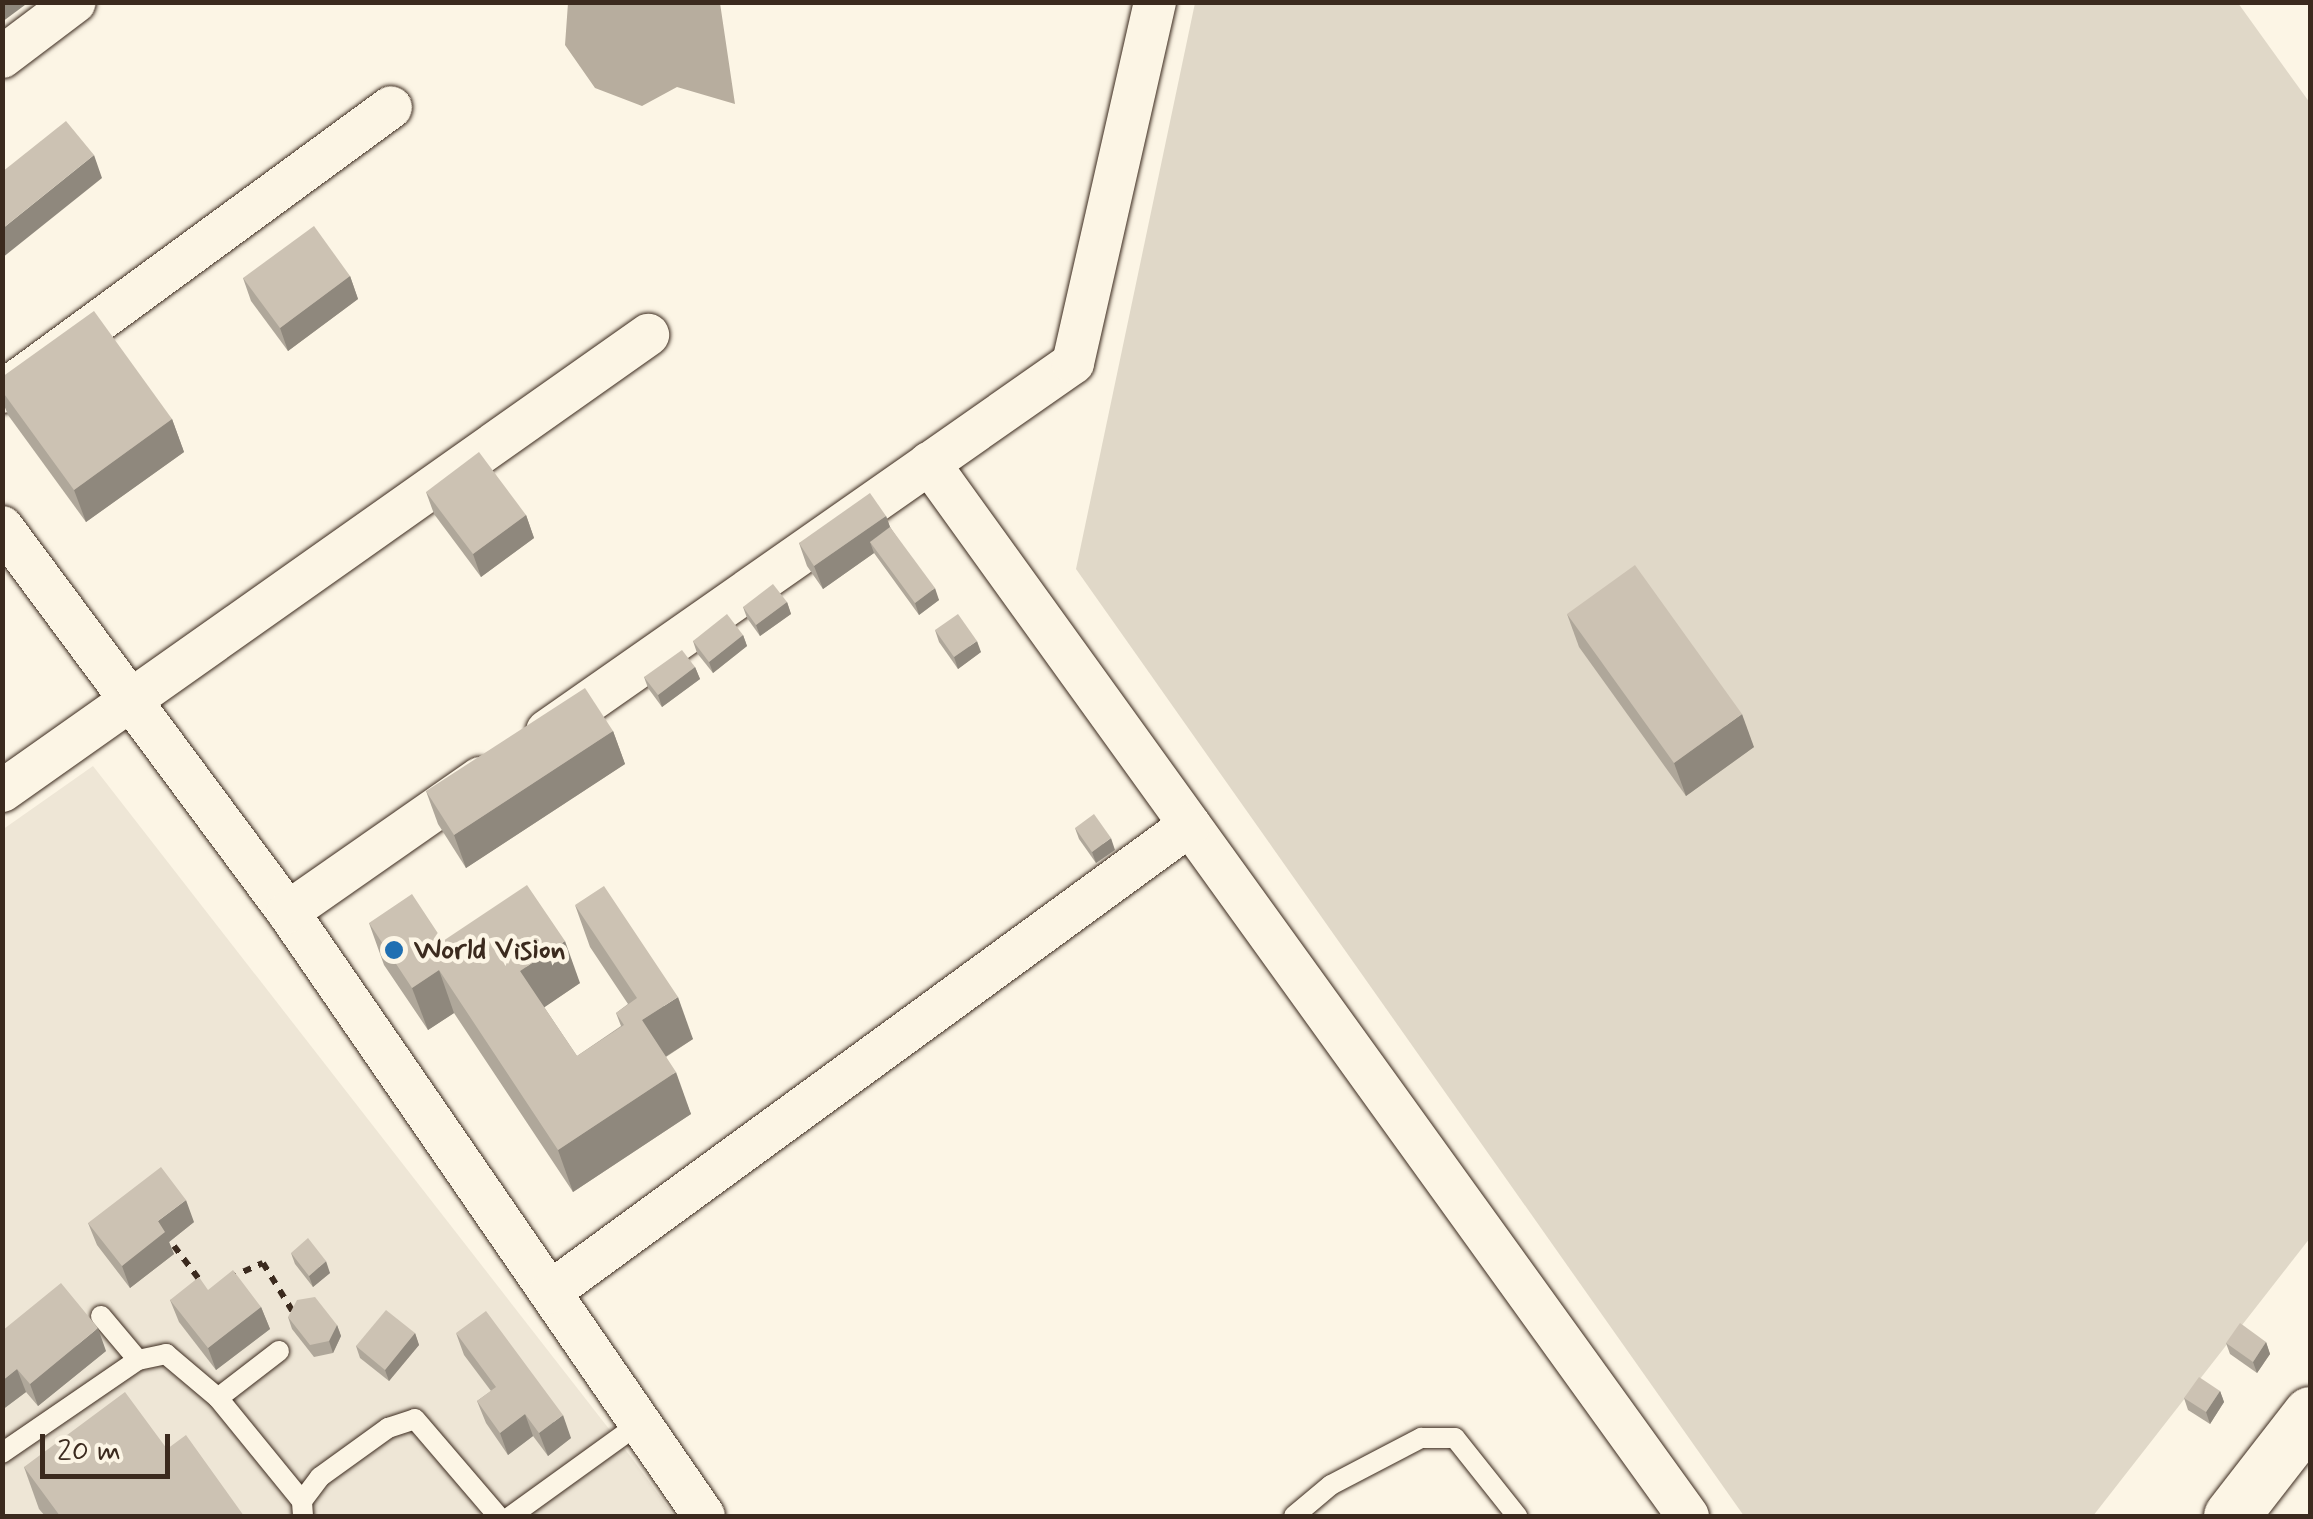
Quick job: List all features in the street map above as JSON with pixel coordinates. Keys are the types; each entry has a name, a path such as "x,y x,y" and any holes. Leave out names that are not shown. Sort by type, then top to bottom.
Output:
{"highway":[{"path":"2231,1516 2310,1414"}],"street":[{"path":"2,57 75,2"},
{"path":"288,912 1073,363 1155,2"},
{"path":"2,392 390,107"},
{"path":"2,791 648,335"},
{"path":"929,464 1688,1516"},
{"path":"2,528 288,912 637,1425 704,1516"},
{"path":"550,1292 1190,825"}],"lane":[{"path":"101,1316 138,1360"},
{"path":"218,1398 279,1351"},
{"path":"2,1454 138,1360 166,1354 218,1398 303,1509 320,1477 388,1428 415,1419 498,1516"},
{"path":"511,1516 537,1509 637,1425"},
{"path":"1306,1512 1331,1485 1421,1438 1455,1438 1518,1516"}],"path":[{"path":"174,1246 208,1292"},
{"path":"221,1284 246,1266 264,1263 295,1306 279,1351"}],"shaded area":[{"path":"568,3 720,3 735,104 677,87 642,106 595,88 565,45"},
{"path":"1195,3 2238,3 2310,103 2310,1238 2093,1516 1744,1516 1076,569"},
{"path":"93,766 674,1516 3,1516 2,830"}],"building":[{"path":"66,121 94,155 2,229 2,172"},
{"path":"314,226 350,276 280,328 243,278"},
{"path":"94,311 172,419 74,490 2,391 2,377"},
{"path":"479,452 526,515 473,554 426,492"},
{"path":"870,493 886,516 814,566 799,543"},
{"path":"890,527 935,588 915,603 870,542"},
{"path":"1635,565 1742,714 1674,763 1567,614"},
{"path":"773,584 787,602 756,625 743,607"},
{"path":"727,614 743,635 709,662 693,641"},
{"path":"958,614 977,641 954,657 935,630"},
{"path":"682,650 695,667 658,695 644,677"},
{"path":"585,688 613,731 454,835 426,791"},
{"path":"1094,814 1111,838 1092,852 1075,828"},
{"path":"527,885 565,941 520,971 577,1056 624,1025 616,1013 637,998 575,905 604,886 678,997 642,1020 676,1072 558,1150 439,970 412,988 369,923 412,894 443,941"},
{"path":"161,1167 186,1200 158,1221 165,1232 122,1266 88,1223"},
{"path":"308,1238 326,1261 309,1276 291,1253"},
{"path":"233,1270 261,1307 208,1348 170,1300 199,1277 208,1290"},
{"path":"61,1283 98,1328 30,1384 17,1369 2,1381 2,1331"},
{"path":"315,1297 337,1325 329,1341 310,1345 288,1317 297,1300"},
{"path":"386,1310 415,1333 385,1370 356,1346"},
{"path":"486,1311 563,1415 539,1433 525,1414 500,1433 477,1401 496,1387 456,1333"},
{"path":"2240,1323 2266,1342 2253,1362 2226,1343"},
{"path":"2199,1377 2220,1391 2206,1412 2184,1398"},
{"path":"125,1392 167,1449 186,1435 244,1516 60,1516 24,1467"}],"place":[{"name":"World Vision","path":"394,950"}]}
